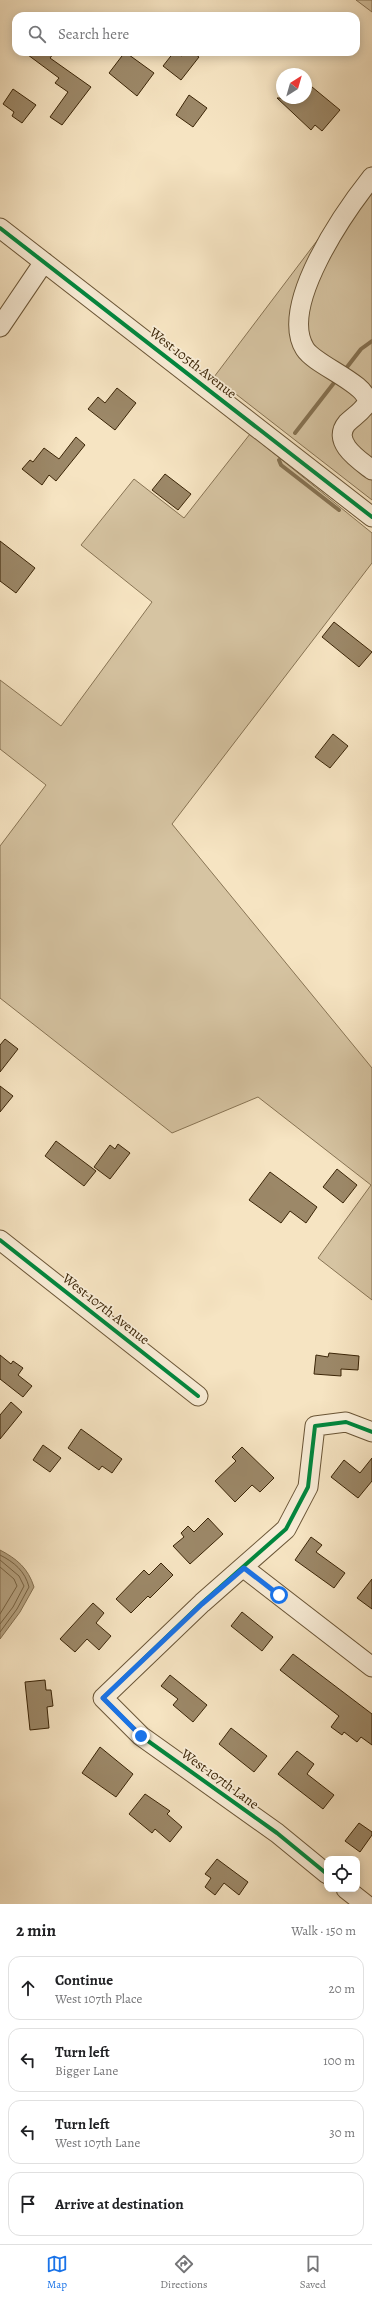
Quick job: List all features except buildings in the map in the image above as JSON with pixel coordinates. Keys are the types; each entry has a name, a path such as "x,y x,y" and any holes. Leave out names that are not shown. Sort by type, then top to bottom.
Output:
{"street":[{"path":"372,177 338,226 309,277 302,297 299,317 301,341 314,359 359,388 368,399 365,407 343,428 342,435 345,445 352,454 372,470"},
{"name":"West 105th Avenue","path":"0,228 372,517"},
{"path":"0,327 44,262"},
{"name":"West 107th Avenue","path":"0,1240 198,1396"},
{"path":"372,1432 346,1422 315,1426 308,1487 286,1529 244,1568 372,1667"},
{"name":"West 107th Lane","path":"244,1568 202,1604 103,1698 141,1736 276,1833 324,1872"},
{"path":"350,1892 365,1904"}],"shaded area":[{"path":"356,0 372,0 372,12"},
{"path":"372,168 372,500 214,377"},
{"path":"250,434 372,533 372,563 172,824 372,1068 372,1300 318,1258 371,1185 258,1097 172,1133 0,998 0,846 46,785 0,749 0,680 61,726 152,602 81,545 134,479 184,518"}],"water":[{"path":"0,1550 12,1557 25,1569 32,1580 34,1587 20,1612 0,1639"}],"waterway":[{"path":"344,371 361,349 372,341"},
{"path":"295,433 337,379"},
{"path":"279,460 281,465 339,510"}],"cycle path":[{"path":"0,228 372,517"},
{"path":"0,1240 198,1396"},
{"path":"324,1872 277,1833 141,1736 103,1698 202,1603 286,1529 308,1487 315,1426 346,1422 372,1432"}],"route":[{"path":"141,1736 103,1698 202,1604 244,1568 279,1595"}]}
